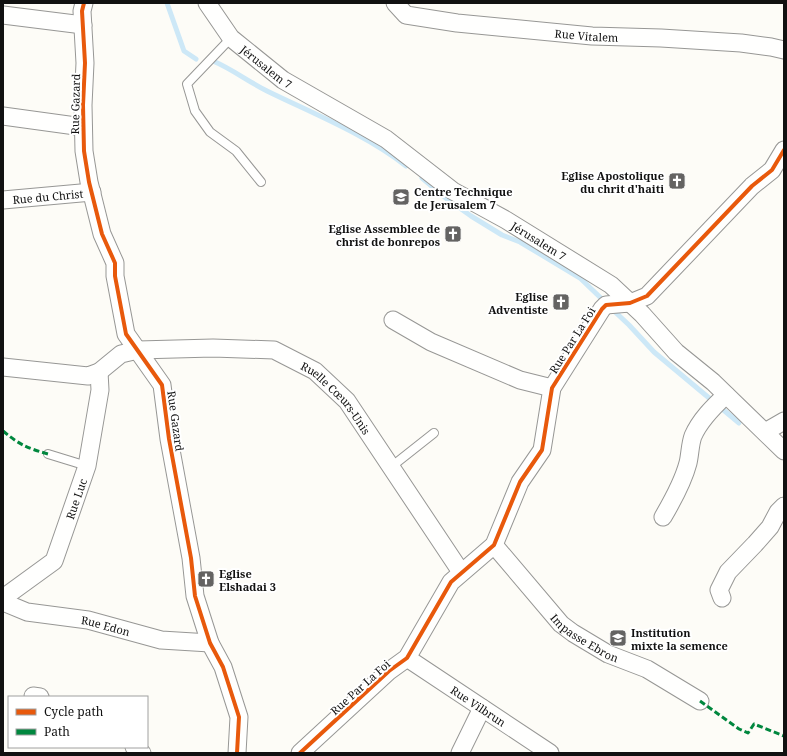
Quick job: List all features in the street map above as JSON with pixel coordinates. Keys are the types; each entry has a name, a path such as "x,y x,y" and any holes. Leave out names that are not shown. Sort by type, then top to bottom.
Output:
{"street":[{"name":"Rue Gazard","path":"84,3 82,11 85,63 83,127 84,151 92,192 102,234 115,263 115,276 126,334 162,385 168,439 191,558 195,596 210,643 223,667 239,717 237,753"},
{"name":"Jérusalem 7","path":"206,3 230,38 283,80 386,139 453,191 506,220 611,285 676,352 713,382 784,451"},
{"name":"Rue Vitalem","path":"395,3 406,15 457,23 592,36 661,38 741,43 784,50"},
{"path":"3,15 83,25"},
{"path":"3,116 83,127"},
{"name":"Rue Par La Foi","path":"300,753 389,671 408,658 451,582 494,545 520,482 542,450 552,388 602,309 606,305 630,303 647,296 669,275 752,186 772,170 784,150"},
{"name":"Rue du Christ","path":"3,200 92,192"},
{"path":"393,320 431,342 520,380 552,388"},
{"name":"Ruelle Cœurs-Unis","path":"99,372 121,354 138,350 213,348 274,350 315,371 347,401 462,572"},
{"path":"3,367 88,376 99,372"},
{"name":"Rue Luc","path":"3,598 54,561 87,466 100,390 99,372"},
{"path":"663,517 677,493 688,465 692,438 700,424 711,410 726,395"},
{"path":"765,432 784,421"},
{"path":"722,598 719,590 728,572 770,527 778,512 784,506"},
{"name":"Impasse Ebron","path":"494,545 561,624 608,654 647,669 700,701"},
{"name":"Rue Edon","path":"3,602 27,612 88,620 161,640 210,643"},
{"name":"Rue Vilbrun","path":"408,658 550,753"},
{"path":"460,753 482,708"}],"lane":[{"path":"230,38 187,84 195,111 210,132 236,151 261,182"},
{"path":"391,466 434,433"},
{"path":"48,454 87,466"}],"waterway":[{"path":"167,3 184,51 196,59"},
{"path":"213,61 267,91 356,134 374,144 406,166"},
{"path":"422,178 447,199 471,216 502,235 520,242 580,278 605,302"},
{"path":"612,309 654,352 739,423"}],"marked path":[{"path":"3,431 24,446 48,454"},
{"path":"700,701 739,729 748,733 754,724 784,736"}],"cycle path":[{"path":"84,3 82,11 85,63 83,105 84,151 89,182 102,234 115,263 115,276 126,334 162,385 169,439 191,558 195,596 210,643 223,667 239,717 237,753"},
{"path":"300,753 389,671 407,658 451,582 494,545 520,482 542,450 552,388 602,309 606,305 630,303 647,296 752,186 772,170 784,150"}],"place":[{"name":"Eglise Apostolique du chrit d'haiti","path":"677,181"},
{"name":"Centre Technique de Jerusalem 7","path":"401,197"},
{"name":"Eglise Assemblee de christ de bonrepos","path":"453,234"},
{"name":"Eglise Adventiste","path":"561,302"},
{"name":"Eglise Elshadai 3","path":"206,579"},
{"name":"Institution mixte la semence","path":"618,638"}]}
